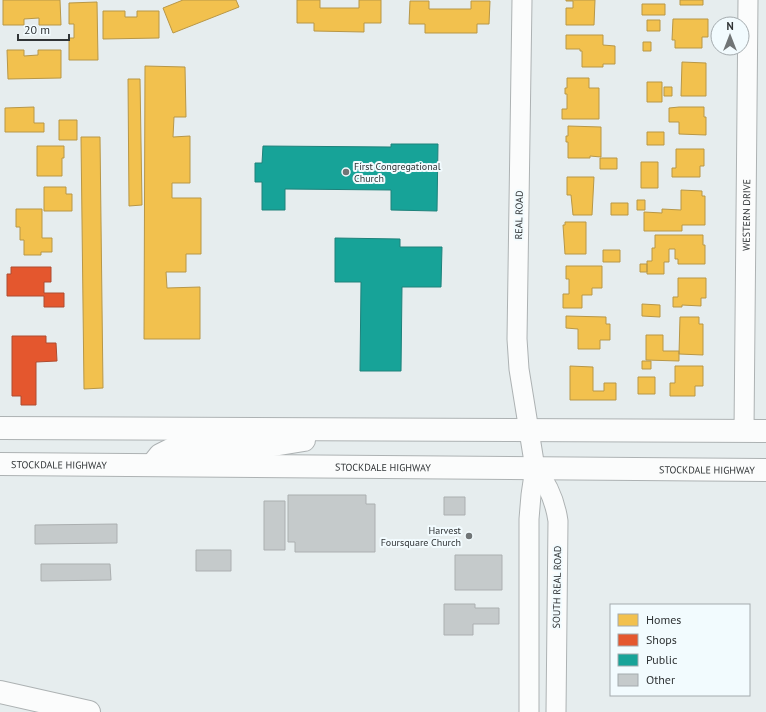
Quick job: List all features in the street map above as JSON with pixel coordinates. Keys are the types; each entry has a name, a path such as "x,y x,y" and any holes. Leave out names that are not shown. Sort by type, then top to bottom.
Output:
{"main road":[{"path":"0,428 766,431"},
{"path":"152,465 160,455 172,449 189,447 262,447 309,439 348,429"},
{"name":"STOCKDALE HIGHWAY","path":"0,464 766,470"},
{"path":"0,692 89,712"}],"street":[{"name":"REAL ROAD","path":"522,0 517,339 520,369 530,430"},
{"name":"WESTERN DRIVE","path":"744,431 748,0"},
{"name":"SOUTH REAL ROAD","path":"529,712 529,518 535,468 530,430"},
{"name":"SOUTH REAL ROAD","path":"535,468 544,479 551,492 556,506 558,520 556,712"}],"building: Homes":[{"path":"3,0 60,0 61,25 39,25 39,18 24,19 24,25 3,25"},
{"path":"183,0 236,0 239,7 173,33 163,8"},
{"path":"297,0 320,0 320,8 359,8 359,0 381,0 381,23 364,23 364,32 314,31 314,23 297,23"},
{"path":"566,0 595,0 594,25 566,25 566,8 573,8 573,1"},
{"path":"680,0 703,0 703,5 680,5"},
{"path":"410,1 429,1 429,9 471,9 471,1 490,1 489,24 477,24 477,33 425,33 425,24 409,24"},
{"path":"97,2 98,60 69,60 69,38 74,38 74,24 69,24 69,3"},
{"path":"642,4 665,4 665,15 642,15"},
{"path":"103,11 125,11 125,17 137,17 137,11 159,11 159,38 103,39"},
{"path":"673,19 708,19 708,37 702,37 702,48 675,48 675,40 672,40"},
{"path":"647,20 660,20 660,31 647,31"},
{"path":"566,35 603,35 603,45 615,46 615,64 603,64 603,67 582,67 582,51 580,51 580,49 566,49"},
{"path":"643,42 651,42 651,51 643,51"},
{"path":"7,50 24,50 24,56 38,55 38,50 61,50 61,78 8,79"},
{"path":"682,62 706,63 706,96 681,96"},
{"path":"145,66 185,67 186,117 174,117 173,137 190,136 190,183 172,183 172,198 201,198 201,254 186,254 186,272 166,272 167,288 200,287 200,339 144,339"},
{"path":"567,78 589,78 589,88 599,88 599,119 562,119 562,109 567,109 567,94 565,94 565,88 567,88"},
{"path":"128,79 140,79 142,205 129,206"},
{"path":"647,82 662,82 662,102 647,102"},
{"path":"664,87 672,87 672,96 664,96"},
{"path":"34,107 34,123 44,123 44,132 5,132 5,108"},
{"path":"704,107 704,117 706,117 706,135 679,134 679,122 669,122 669,108"},
{"path":"59,120 77,120 77,140 59,140"},
{"path":"568,126 601,127 601,157 590,156 590,158 568,158 568,142 566,142 566,136 568,136"},
{"path":"647,132 664,132 664,145 647,145"},
{"path":"81,137 100,137 103,388 84,389"},
{"path":"37,146 64,146 62,176 37,176"},
{"path":"676,149 704,149 704,166 700,166 700,177 672,177 672,168 676,168"},
{"path":"600,158 617,158 617,169 600,169"},
{"path":"641,162 658,162 658,188 641,188"},
{"path":"567,177 594,177 592,215 573,215 571,195 567,195"},
{"path":"44,187 66,187 66,194 72,194 72,211 44,211"},
{"path":"681,190 702,191 702,196 705,196 705,225 682,225 682,231 644,231 644,212 662,213 662,209 681,210"},
{"path":"637,200 645,200 645,210 637,210"},
{"path":"611,203 628,203 628,215 611,215"},
{"path":"16,209 42,209 42,238 52,238 52,252 41,252 41,255 24,255 24,240 20,240 20,227 16,227"},
{"path":"565,222 586,222 586,254 565,254 563,225 565,225"},
{"path":"655,235 703,235 703,245 705,245 705,264 678,264 678,259 675,259 675,249 669,249 669,262 664,262 664,274 647,274 647,261 652,261 652,248 655,248"},
{"path":"603,250 620,250 620,262 603,262"},
{"path":"640,264 647,264 647,272 640,272"},
{"path":"566,266 602,266 602,288 592,288 592,295 582,295 582,308 563,308 563,294 569,294 569,279 566,279"},
{"path":"678,278 706,278 706,298 701,298 701,306 682,305 682,307 673,307 673,297 678,297"},
{"path":"642,304 660,305 660,317 642,316"},
{"path":"566,316 606,317 606,324 610,324 610,340 600,340 600,349 578,349 578,329 566,328"},
{"path":"680,317 699,317 699,324 703,324 703,355 679,354"},
{"path":"646,335 663,335 663,351 679,351 679,361 646,360"},
{"path":"642,361 651,361 651,369 642,369"},
{"path":"570,366 593,367 593,391 604,391 604,383 616,383 616,400 570,400"},
{"path":"675,366 703,366 703,386 695,386 695,396 670,396 670,383 675,383"},
{"path":"638,377 655,377 655,394 638,394"}],"building: Shops":[{"path":"11,267 51,267 51,282 44,282 44,293 64,293 64,307 44,307 44,296 7,296 7,274 11,274"},
{"path":"12,336 46,336 46,343 56,343 57,361 36,362 36,405 21,405 21,396 12,396"}],"building: Public":[{"name":"First Congregational Church","path":"391,144 438,144 437,211 391,210 391,190 285,189 285,210 262,210 262,182 255,182 255,163 262,163 263,146 391,147"},
{"path":"335,238 400,239 400,247 442,247 441,287 402,287 401,371 360,371 361,282 335,282"}],"building: Other":[{"path":"288,495 366,495 366,504 375,504 375,552 295,552 295,542 288,542"},
{"path":"444,497 465,497 465,515 444,515"},
{"path":"264,501 285,501 285,550 264,550"},
{"path":"117,524 117,543 35,544 35,525"},
{"path":"196,550 231,550 231,571 196,571"},
{"path":"455,555 502,555 502,590 455,590"},
{"path":"41,564 110,564 111,580 41,581"},
{"path":"444,604 475,604 475,608 499,608 499,624 473,624 473,635 444,635"}],"place":[{"name":"First Congregational Church","path":"346,172"},
{"name":"Harvest Foursquare Church","path":"469,536"}]}
